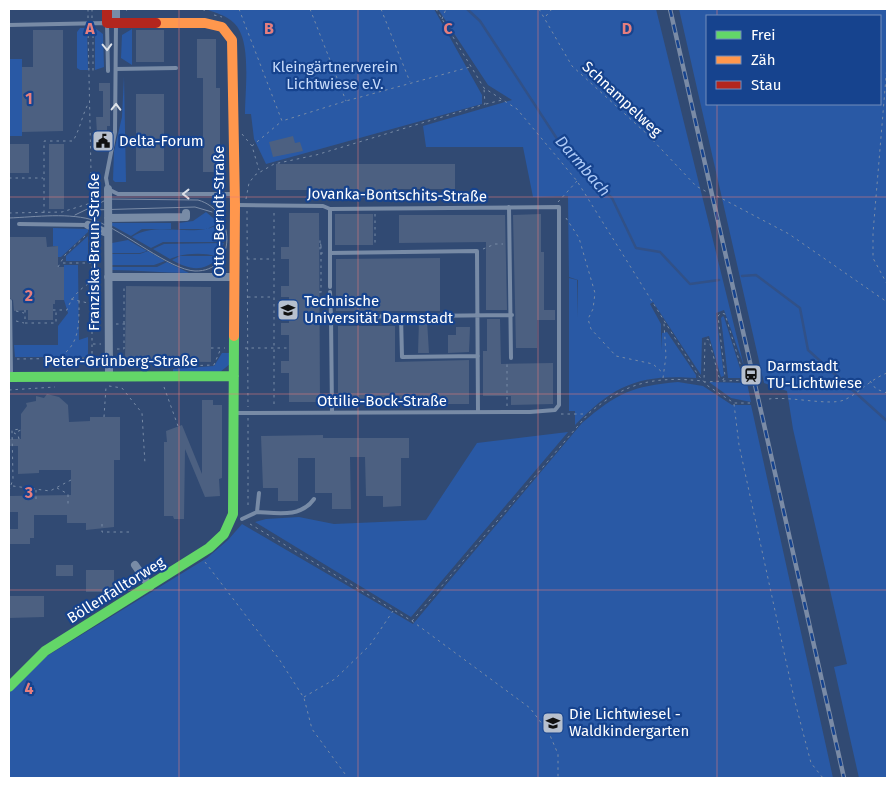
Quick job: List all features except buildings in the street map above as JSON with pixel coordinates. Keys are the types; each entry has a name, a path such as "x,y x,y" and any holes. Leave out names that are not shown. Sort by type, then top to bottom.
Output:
{"street":[{"path":"107,9 111,23"},
{"path":"111,23 116,9"},
{"name":"Otto-Berndt-Straße","path":"111,23 205,23 222,27 230,36 233,53 235,194 234,413 238,517"},
{"name":"Franziska-Braun-Straße","path":"108,189 109,376"},
{"path":"108,218 186,217 186,213"},
{"path":"88,225 108,233"},
{"path":"108,276 234,276"},
{"name":"Peter-Grünberg-Straße","path":"10,377 234,376"},
{"name":"Böllenfalltorweg","path":"9,687 46,651 200,555 224,534 238,517"},
{"path":"135,565 150,587"}],"lane":[{"path":"9,25 111,23 108,71"},
{"name":"Franziska-Braun-Straße","path":"108,189 106,178 115,132 116,69 111,23"},
{"path":"116,69 176,68"},
{"path":"108,189 118,194 235,194"},
{"name":"Jovanka-Bontschits-Straße","path":"235,205 323,206 330,209 559,207"},
{"path":"510,207 511,358"},
{"name":"Ottilie-Bock-Straße","path":"234,413 530,412 555,410 560,405 559,207"},
{"path":"330,209 332,412"},
{"path":"19,224 88,225"},
{"path":"330,252 477,251 478,412"},
{"path":"10,301 10,377"},
{"path":"331,317 512,315"},
{"path":"401,316 402,357 478,356"},
{"path":"257,512 259,493"},
{"path":"238,517 257,512 297,512 307,508 314,499"}],"path":[{"path":"88,9 93,73"},
{"path":"92,9 90,23 89,102 92,196"},
{"path":"203,9 207,14"},
{"path":"239,9 282,121"},
{"path":"310,9 346,101"},
{"path":"381,9 410,83"},
{"path":"436,9 484,88 517,109 577,180 664,323 704,382 734,403 750,403"},
{"path":"442,20 446,9"},
{"name":"Schnampelweg","path":"539,9 545,16 572,66 647,134 696,186 707,192"},
{"path":"545,16 552,9"},
{"path":"887,65 873,233 873,258 887,284"},
{"path":"252,146 282,121 346,101 471,67"},
{"path":"484,88 485,104"},
{"path":"250,514 247,205 250,182 260,170 274,164 316,155 502,100"},
{"path":"44,213 44,141 73,141 80,128 89,102"},
{"path":"241,132 248,138 252,146 260,170"},
{"path":"9,178 44,178"},
{"path":"577,180 558,200 559,207 579,238 595,293 593,309 588,319 591,329 616,356 653,364 663,373"},
{"path":"717,196 797,239 887,302"},
{"path":"9,213 44,213 76,210 92,202"},
{"path":"274,205 274,412"},
{"path":"375,208 376,252"},
{"path":"58,267 65,255 86,235 92,234"},
{"path":"321,292 321,246 320,240 320,253 330,252"},
{"path":"477,251 495,244 506,244"},
{"path":"247,259 274,259"},
{"path":"61,263 92,264 92,358"},
{"path":"53,310 67,310 71,299 92,281 108,276"},
{"path":"108,349 124,349 124,284"},
{"path":"248,297 274,297"},
{"path":"71,299 92,304"},
{"path":"54,359 66,353 76,340 79,301"},
{"path":"25,310 25,323 56,323 56,310"},
{"path":"723,380 725,376 718,316 721,313 725,314 745,380"},
{"path":"663,379 666,356 662,324 664,323"},
{"path":"118,324 125,324"},
{"path":"704,382 705,341 707,339 709,340 719,377 723,380"},
{"path":"92,344 100,344"},
{"path":"211,348 230,348"},
{"path":"173,366 214,365 221,348"},
{"path":"239,348 289,348"},
{"path":"10,359 109,358"},
{"path":"507,412 507,363 511,358"},
{"path":"769,398 792,398 825,402 844,400 870,381 887,373"},
{"path":"160,376 178,426"},
{"path":"412,621 588,414 621,390 640,383 663,379 704,382 751,379"},
{"path":"870,381 876,389 887,393"},
{"path":"104,417 106,386 122,388 142,413 146,464"},
{"path":"9,390 63,387"},
{"path":"734,403 739,445 794,698 811,762 823,778"},
{"path":"9,491 12,486 12,430 21,429 14,433 18,435 19,439"},
{"path":"12,486 50,491 71,480"},
{"path":"57,488 68,494 68,505"},
{"path":"36,490 36,501"},
{"path":"238,517 412,621 530,708 549,733 558,754 558,778"},
{"path":"102,524 102,532 130,532"},
{"path":"200,555 279,660 304,698 312,728 348,778"},
{"path":"304,698 335,679 370,645 394,610"}],"green space":[{"name":"Kleingärtnerverein Lichtwiese e.V.","path":"206,9 434,9 482,95 482,104 266,164 254,139 251,114 245,114 246,66 240,31 228,18"},
{"path":"438,9 656,9 744,366 724,310 716,313 724,376 721,377 709,336 702,338 701,375 653,302 650,304 661,324 661,350 662,333 667,332 696,375 696,378 659,378 629,385 615,391 602,400 575,425 575,411 569,411 569,278 577,280 578,318 578,280 569,277 568,196 533,197 523,147 426,147 423,126 512,100 488,85"},
{"path":"679,9 887,9 887,778 859,778 834,667 847,664 793,429 787,391 764,383"},
{"path":"80,28 87,28 88,70 77,68 77,32"},
{"path":"95,28 103,34 104,67 95,70"},
{"path":"132,29 132,65 121,58 122,35"},
{"path":"9,59 22,59 22,136 9,136"},
{"path":"124,76 126,182 115,182 113,180 114,151 122,117"},
{"path":"206,212 219,223 207,229 179,229 179,223 193,221"},
{"path":"112,223 171,223 171,229 142,229 131,236 111,225"},
{"path":"220,224 224,242 163,242 151,248 132,237 142,232 153,230 199,230"},
{"path":"53,228 88,229 88,232 61,257 58,257 58,246 53,246"},
{"path":"88,236 88,261 66,261 66,256"},
{"path":"128,240 147,251 140,253 112,253 112,243"},
{"path":"224,243 218,257 207,254 194,254 181,255 170,259 153,249 164,244"},
{"path":"148,251 165,261 154,265 112,265 112,254 140,254"},
{"path":"180,256 212,256 217,259 206,266 195,268 184,266 172,260"},
{"path":"167,262 189,273 112,270 112,267 157,267"},
{"path":"64,265 78,265 79,340 88,337 88,357 15,357 14,345 58,345 58,326 68,313 64,300"},
{"path":"723,316 743,378 728,378 721,318"},
{"path":"222,353 230,353 230,364 220,372 173,373 173,369 214,366"},
{"path":"678,382 703,386 732,405 751,405 833,778 9,778 9,693 47,656 207,558 228,540 242,524 413,624 582,423 605,404 626,393 649,386"},
{"path":"709,382 747,383 751,402 731,398"},
{"path":"568,432 411,617 255,522 266,519 299,517 334,524 426,520 477,443"}],"waterway":[{"name":"Darmbach","path":"467,9 480,21 565,151 588,177 612,198 636,248 660,252 690,284 719,280"},
{"name":"Darmbach","path":"742,276 756,275 800,308 808,350 887,421"}],"tram line":[{"path":"9,218 42,216 86,218 107,226 173,264 195,271 209,269 219,262 225,252 227,240 220,216 211,206 198,200 108,199 75,215"},
{"path":"93,210 195,207 212,212"}],"railway":[{"path":"670,9 844,778"}],"traffic: fast":[{"path":"9,687 45,651 209,548 224,534 233,514 234,336"},
{"path":"9,377 234,376"}],"traffic: slow":[{"path":"156,23 205,23 222,27 232,40 235,205 234,336"}],"traffic: jam":[{"path":"107,9 107,23 156,23"}],"place":[{"name":"Delta-Forum","path":"103,141"},
{"name":"Technische Universität Darmstadt","path":"288,310"},
{"name":"Darmstadt TU-Lichtwiese","path":"751,375"},
{"name":"Die Lichtwiesel - Waldkindergarten","path":"553,723"}]}
